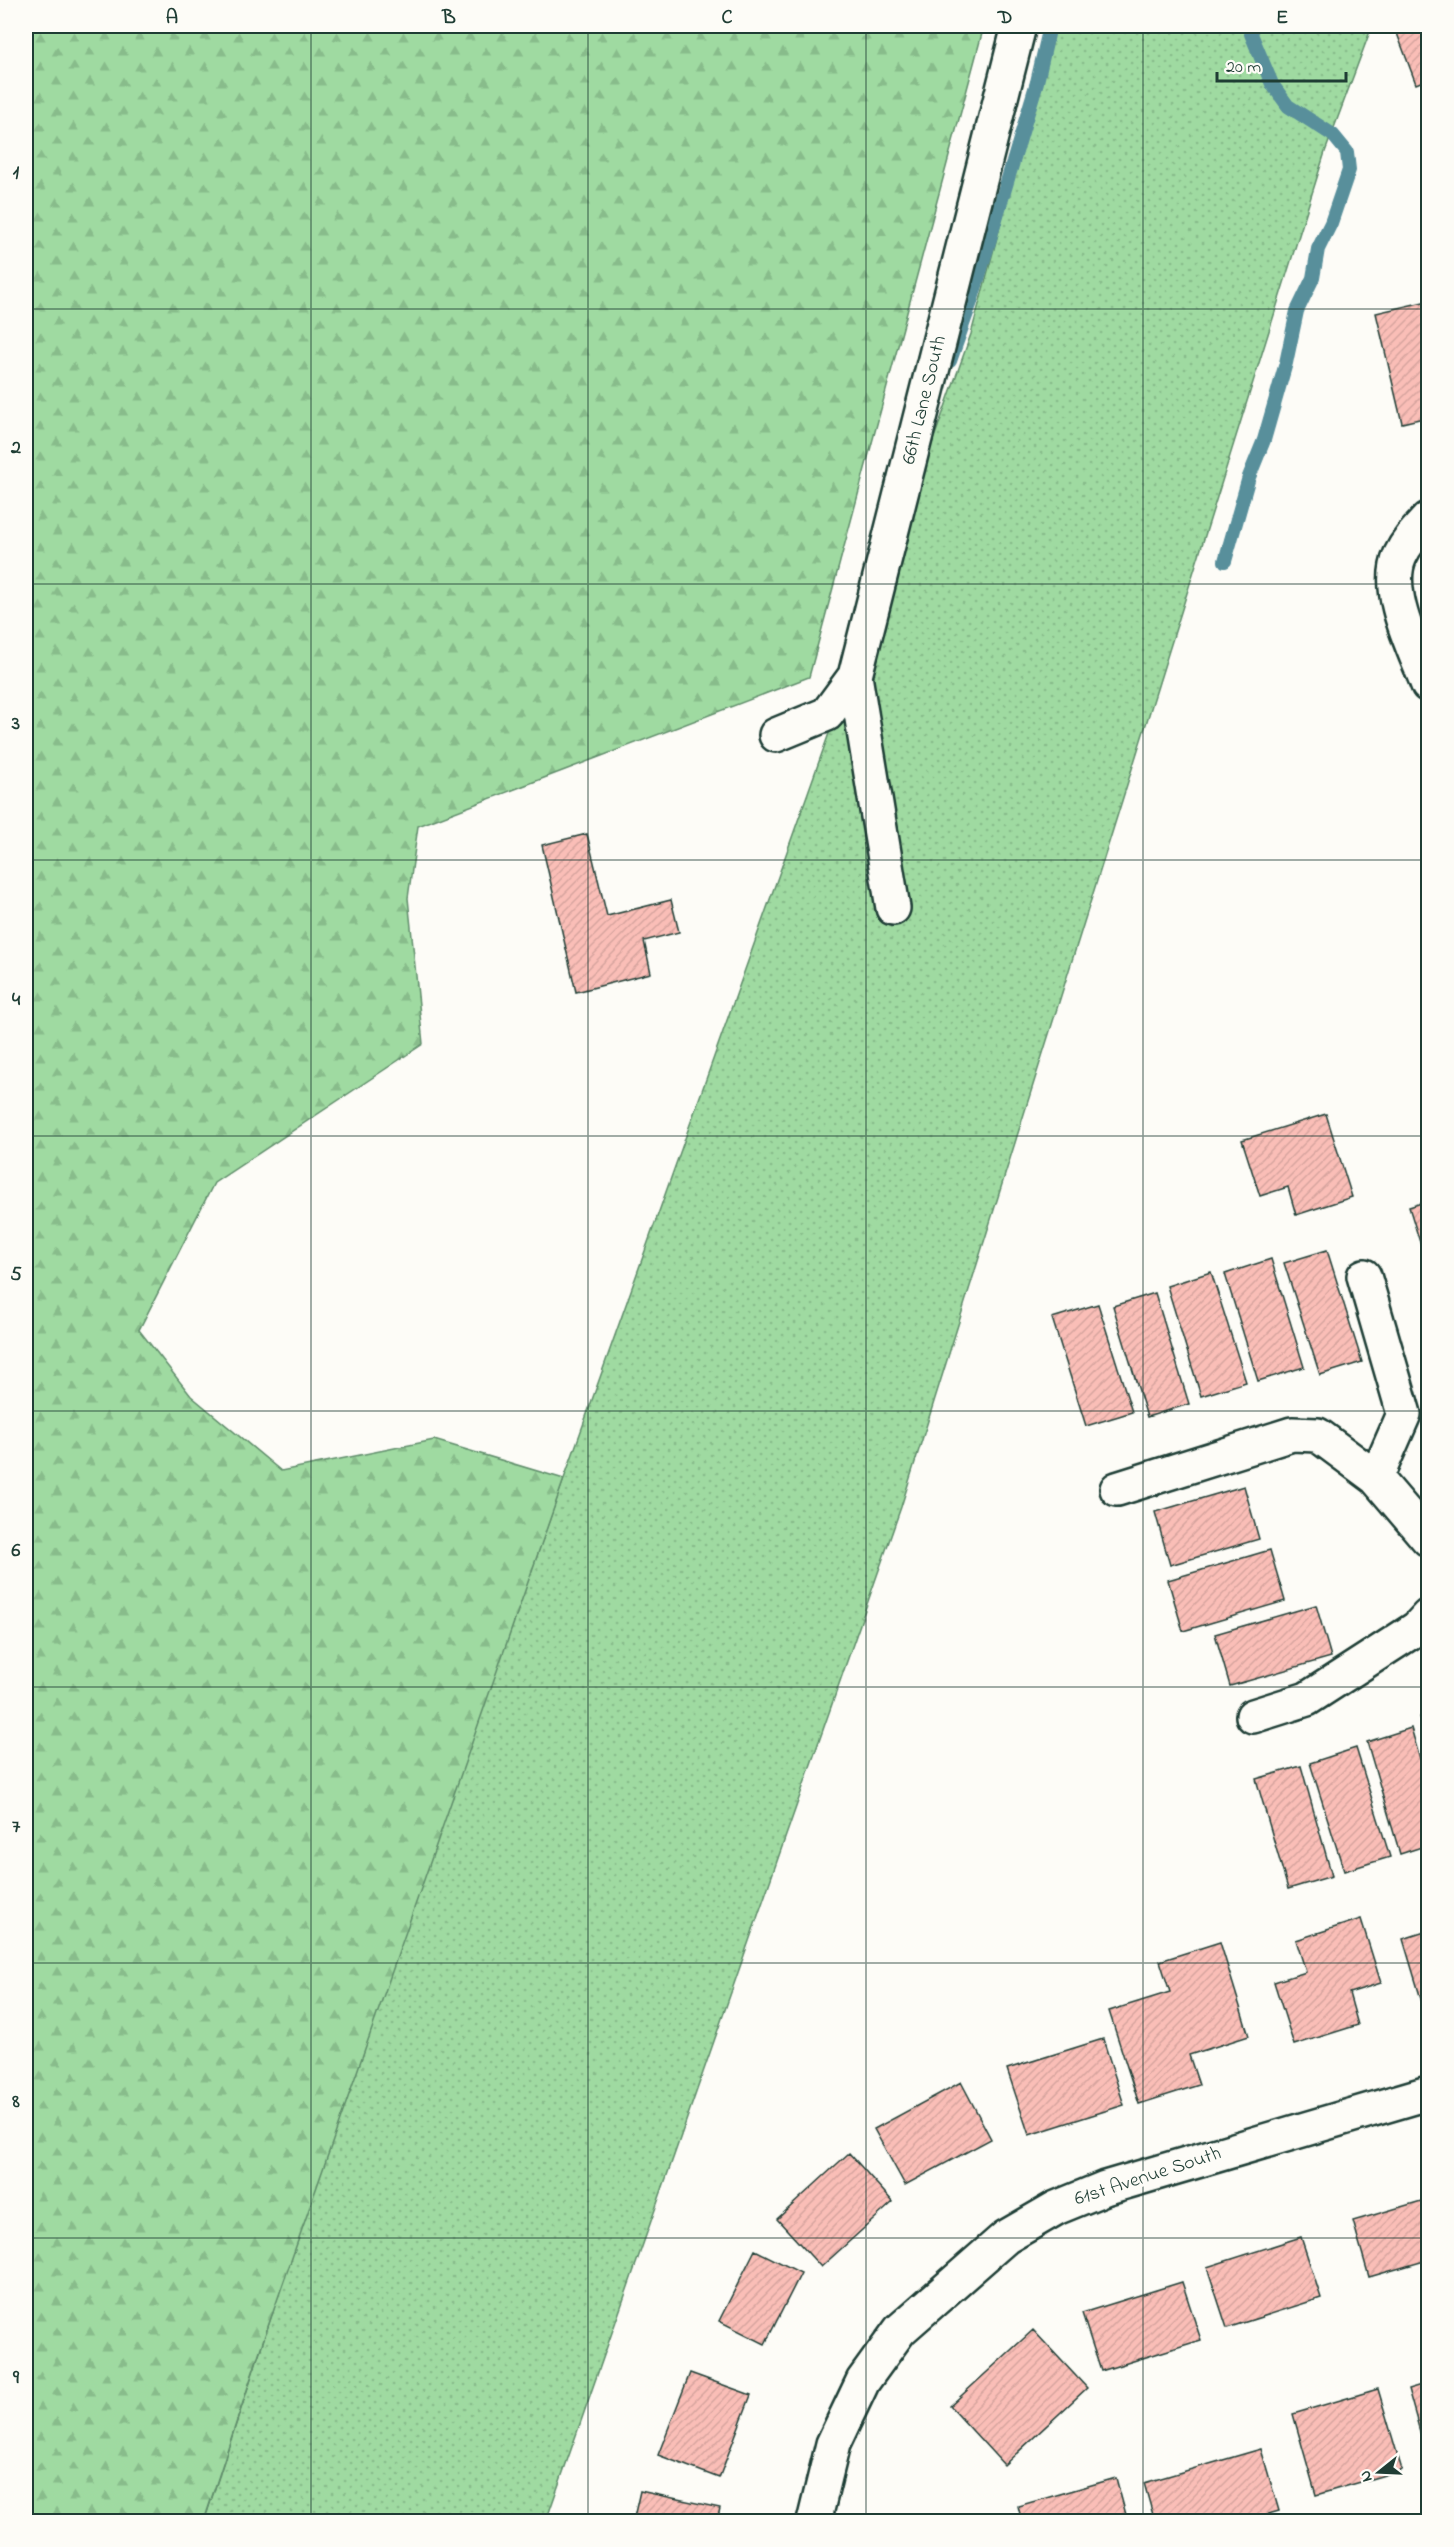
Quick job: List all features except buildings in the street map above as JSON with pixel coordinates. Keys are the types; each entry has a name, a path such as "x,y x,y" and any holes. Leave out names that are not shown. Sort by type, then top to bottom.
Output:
{"street":[{"name":"66th Lane South","path":"776,735 826,714 855,676 1019,26"},
{"path":"1420,528 1399,558 1394,584 1404,622 1428,685"},
{"path":"855,676 892,908"},
{"path":"1364,1276 1404,1414 1376,1478"},
{"path":"1117,1489 1292,1434 1318,1435 1376,1478 1428,1539"},
{"path":"1253,1716 1307,1699 1417,1628 1428,1617"},
{"name":"61st Avenue South","path":"814,2522 833,2444 863,2381 900,2330 1006,2237 1056,2208 1105,2188 1428,2092"}],"green space":[{"path":"26,26 984,26 809,677 418,826 408,898 423,1044 214,1183 139,1330 191,1396 281,1471 434,1440 564,1479 264,2338 204,2521 26,2521"},
{"path":"1054,26 1372,26 1325,152 901,1507 546,2521 204,2522 330,2137 971,334"}],"waterway":[{"path":"950,361 971,302 1037,82 1050,26"},
{"path":"1225,561 1249,477 1264,440 1286,363 1297,311 1313,278 1318,249 1331,223 1349,170 1347,152 1333,135 1288,106 1272,84 1251,34 1250,26"}]}
